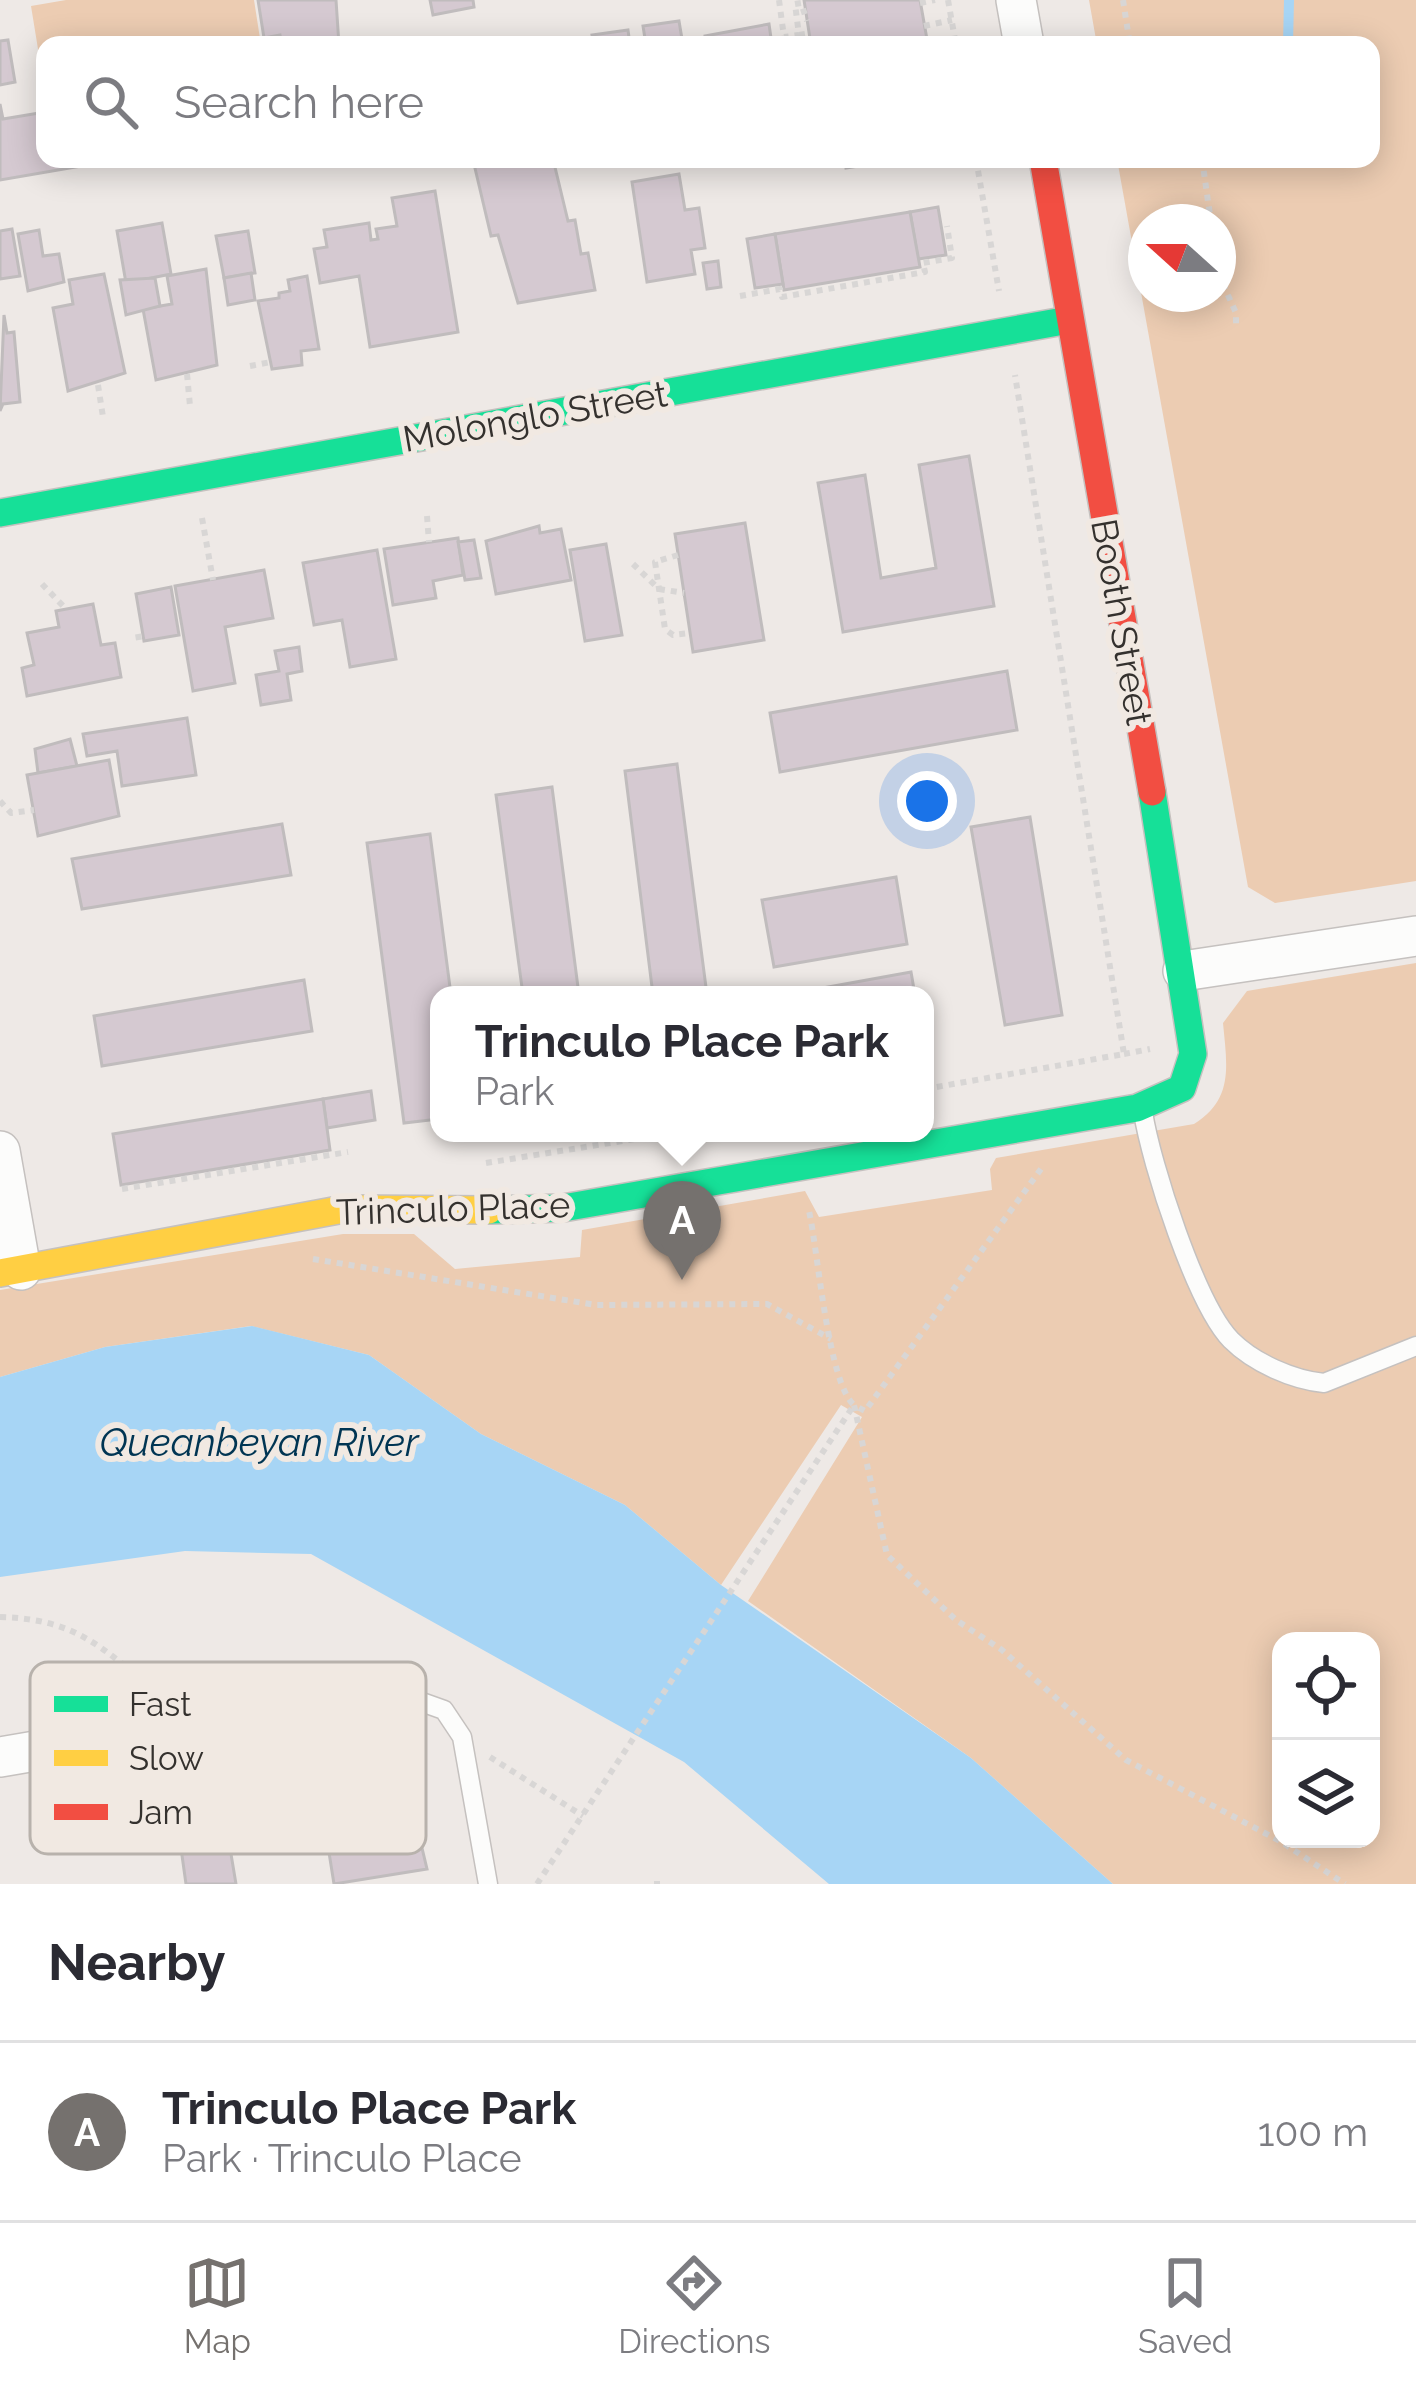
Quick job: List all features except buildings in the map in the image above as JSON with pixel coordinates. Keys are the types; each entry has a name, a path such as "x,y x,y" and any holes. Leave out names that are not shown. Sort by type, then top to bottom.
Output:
{"street":[{"path":"1016,0 1022,36"},
{"name":"Booth Street","path":"1045,168 1183,971 1193,1041 1185,1084"},
{"name":"Molonglo Street","path":"0,513 1070,320"},
{"path":"1183,971 1416,936"},
{"name":"Trinculo Place","path":"10,1271 344,1209 420,1205 533,1212 1142,1107 1185,1084"},
{"path":"0,1151 10,1271"},
{"path":"0,1757 30,1752"}],"lane":[{"path":"1142,1107 1157,1174 1213,1312 1234,1342 1271,1366 1324,1383 1416,1346"},
{"path":"426,1702 444,1710 461,1730 488,1884"}],"path":[{"path":"779,0 784,36"},
{"path":"920,3 935,0"},
{"path":"948,0 955,36"},
{"path":"1123,0 1129,36"},
{"path":"799,35 795,4 801,4 807,21"},
{"path":"924,26 952,20"},
{"path":"792,36 806,36"},
{"path":"934,1087 1124,1054 978,168"},
{"path":"1203,168 1208,204"},
{"path":"740,296 780,289 782,297 925,272 922,262 952,258 946,226"},
{"path":"1235,312 1236,329"},
{"path":"250,366 271,362"},
{"path":"187,374 190,406"},
{"path":"98,385 103,417"},
{"path":"428,516 429,542"},
{"path":"678,555 662,556 656,562 659,589 665,628 673,635 690,633"},
{"path":"633,564 659,589 684,593"},
{"path":"210,568 213,580"},
{"path":"42,584 66,609"},
{"path":"0,801 11,813 34,810"},
{"path":"122,1190 348,1152"},
{"path":"794,1169 810,1215 844,1395 865,1411 1049,1158"},
{"path":"294,1256 596,1305 766,1304 830,1339"},
{"path":"537,1884 854,1405"},
{"path":"854,1405 887,1555 956,1620 1002,1650 1126,1760 1280,1841 1345,1884"},
{"path":"486,1754 583,1816"}],"shaded area":[{"path":"66,0 254,0 260,36 36,37 31,6"},
{"path":"1089,0 1416,0 1416,881 1275,903 1248,887 1145,312 1236,312 1236,204 1128,204 1128,220 1119,168 1380,168 1380,36 1095,36"},
{"path":"1416,963 1416,1884 1113,1884 971,1758 748,1601 862,1417 841,1405 721,1585 625,1505 481,1434 369,1355 251,1326 105,1347 0,1377 0,1290 343,1234 414,1234 455,1269 580,1257 582,1230 805,1191 819,1217 992,1190 990,1169 996,1158 1194,1124 1222,1092 1223,1023 1247,991"}],"water":[{"name":"Queanbeyan River","path":"252,1326 369,1355 481,1434 625,1505 721,1585 971,1758 1113,1884 829,1884 684,1762 311,1554 185,1551 0,1577 0,1377 105,1347"}],"waterway":[{"path":"1288,36 1289,0"}],"traffic: fast":[{"path":"0,513 1069,320"},
{"path":"489,1210 563,1208 1137,1108 1182,1088 1193,1054 1152,792"}],"traffic: slow":[{"path":"0,1273 344,1209 489,1210"}],"traffic: jam":[{"path":"1045,168 1152,792"}],"place":[{"name":"Trinculo Place Park","path":"682,1280"}]}
